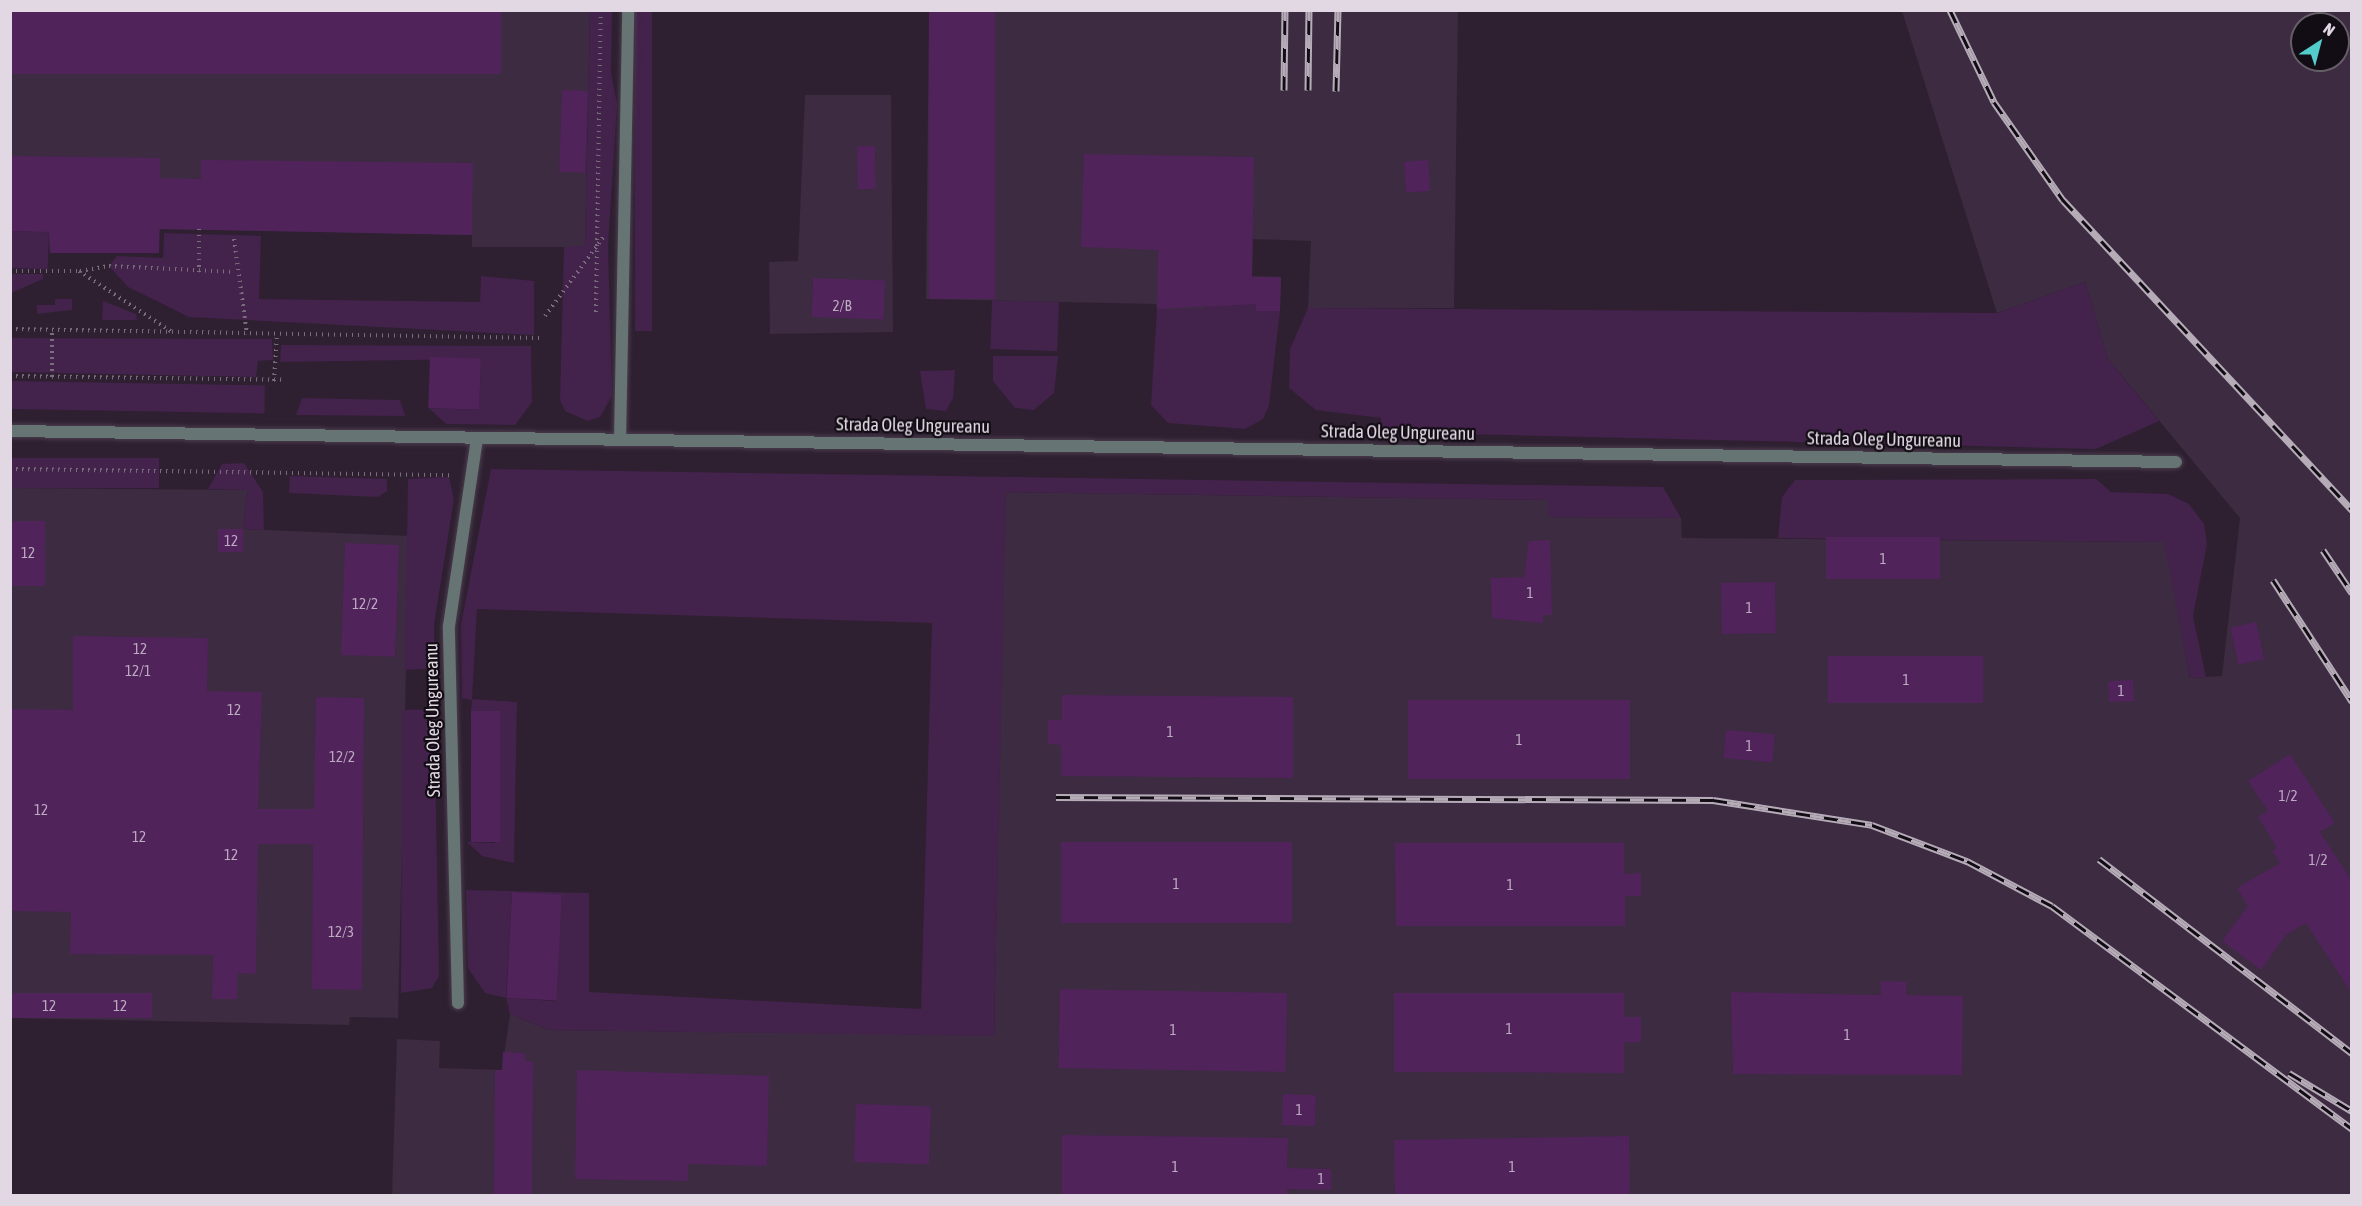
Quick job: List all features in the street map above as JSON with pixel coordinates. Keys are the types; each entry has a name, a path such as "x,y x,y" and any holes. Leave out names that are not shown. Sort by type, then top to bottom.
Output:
{"street":[{"path":"620,440 628,10"},
{"name":"Strada Oleg Ungureanu","path":"10,431 2176,462"},
{"name":"Strada Oleg Ungureanu","path":"458,1003 449,626 477,438"}],"path":[{"path":"596,312 601,10"},
{"path":"545,316 625,211"},
{"path":"199,229 199,272"},
{"path":"234,239 235,272 246,334"},
{"path":"10,271 79,271 109,266 235,272"},
{"path":"79,271 173,333"},
{"path":"10,329 544,338"},
{"path":"52,330 52,377"},
{"path":"274,381 277,335"},
{"path":"10,376 284,381"},
{"path":"10,469 471,475"}],"shaded area":[{"path":"11,11 590,11 585,247 472,247 472,235 160,229 159,253 50,253 49,232 11,231"},
{"path":"590,11 612,11 611,73 617,104 608,246 612,396 600,417 588,421 565,411 560,400 564,247 585,246"},
{"path":"635,11 652,11 652,331 635,331"},
{"path":"929,11 1458,11 1454,308 1308,308 1311,241 1253,239 1252,276 1281,277 1280,311 1204,304 1205,309 1157,309 1156,304 926,299"},
{"path":"1902,11 2351,11 2351,1195 392,1196 397,1039 440,1041 439,1068 502,1070 510,1014 549,1030 994,1035 1005,492 1549,500 1549,517 1681,518 1682,538 2165,542 2190,678 2222,676 2240,518 2108,359 2085,282 1997,313"},
{"path":"805,95 891,95 893,332 770,334 769,262 798,261"},
{"path":"11,231 49,232 48,269 10,268"},
{"path":"164,233 261,236 259,299 480,302 481,276 534,281 534,335 189,317 128,287 109,266 117,256 163,258"},
{"path":"11,274 43,274 43,279 11,293"},
{"path":"2085,282 2108,359 2159,421 2096,449 1381,432 1381,418 1316,410 1289,388 1290,349 1308,308 1997,313"},
{"path":"55,299 72,299 72,310 37,314 37,305 55,305"},
{"path":"992,300 1059,302 1057,351 990,349"},
{"path":"103,301 136,314 137,320 102,320"},
{"path":"1204,303 1256,304 1256,311 1280,311 1269,405 1263,419 1245,429 1168,423 1151,405 1157,309 1204,309"},
{"path":"11,338 272,339 273,360 258,361 256,377 11,372"},
{"path":"281,345 531,346 532,402 515,425 446,424 429,408 479,410 481,359 280,362"},
{"path":"993,356 1058,356 1054,393 1034,410 1015,408 993,381"},
{"path":"955,370 953,398 946,411 926,409 920,371"},
{"path":"11,381 265,385 264,413 11,409"},
{"path":"302,398 400,400 405,416 296,415"},
{"path":"11,458 159,458 159,488 11,488"},
{"path":"244,463 263,492 264,530 243,529 248,490 208,489 222,464"},
{"path":"491,469 1663,487 1681,518 1549,517 1548,500 1006,492 994,1036 549,1030 510,1014 506,998 485,993 468,968 466,890 589,893 589,992 921,1009 932,623 477,609 472,699 517,702 514,863 482,856 467,842 495,843 500,712 471,711 472,700 462,698 461,624","holes":["512,892 562,895 555,1001 506,998"]},
{"path":"290,476 387,479 387,491 378,497 289,493"},
{"path":"449,477 454,499 434,625 435,668 405,670 408,479"},
{"path":"2096,479 2111,492 2168,494 2189,504 2204,524 2207,544 2193,616 2206,677 2190,678 2164,542 1778,538 1782,497 1795,480"},
{"path":"11,488 248,490 243,529 409,536 398,1018 350,1017 349,1025 11,1018"},
{"path":"434,709 439,976 432,988 401,993 402,710"}],"building":[{"path":"10,10 501,10 501,74 10,74"},
{"path":"929,10 995,10 995,299 929,299"},
{"path":"562,90 588,91 585,173 559,172"},
{"path":"857,146 875,146 876,189 858,189"},
{"path":"1084,154 1254,157 1252,277 1281,277 1280,311 1256,311 1256,304 1157,309 1158,250 1081,247"},
{"path":"10,156 160,158 160,178 201,179 201,160 473,163 472,235 159,229 159,253 50,253 49,232 10,231"},
{"path":"1428,160 1430,191 1406,193 1404,162"},
{"path":"813,278 885,281 884,319 812,317"},
{"path":"430,357 481,359 479,410 428,408"},
{"path":"10,521 45,521 45,586 10,586"},
{"path":"218,529 243,529 243,552 218,552"},
{"path":"1826,537 1940,537 1940,579 1826,579"},
{"path":"1550,540 1552,615 1543,615 1543,623 1492,618 1491,578 1524,577 1529,541"},
{"path":"345,543 399,545 395,657 341,655"},
{"path":"1775,582 1776,633 1722,634 1721,583"},
{"path":"2256,622 2264,659 2238,665 2231,627"},
{"path":"73,636 208,638 207,691 262,692 258,809 314,809 316,697 364,698 362,990 312,989 313,844 258,844 256,974 237,973 237,999 212,999 213,955 70,954 71,912 10,911 10,709 73,710"},
{"path":"1828,656 1983,656 1983,703 1828,703"},
{"path":"2133,680 2134,701 2109,702 2108,681"},
{"path":"1062,695 1293,697 1293,778 1061,776 1061,745 1048,744 1048,720 1062,720"},
{"path":"1408,700 1630,700 1630,779 1408,779"},
{"path":"471,711 500,711 500,842 471,842"},
{"path":"1726,730 1775,734 1772,762 1724,758"},
{"path":"2290,754 2335,823 2320,832 2352,881 2352,994 2306,923 2286,935 2261,970 2222,941 2248,906 2237,888 2280,863 2272,851 2277,848 2258,817 2268,811 2248,781"},
{"path":"1061,842 1292,842 1292,923 1061,923"},
{"path":"1395,843 1624,843 1624,874 1641,873 1641,896 1625,896 1625,926 1396,926"},
{"path":"512,892 562,895 556,1000 506,998"},
{"path":"1881,981 1906,982 1906,995 1963,996 1962,1075 1733,1074 1731,992 1881,995"},
{"path":"1060,989 1287,993 1286,1072 1059,1068"},
{"path":"10,993 152,993 152,1018 10,1018"},
{"path":"1394,993 1624,993 1624,1017 1641,1017 1641,1042 1624,1042 1624,1073 1394,1072"},
{"path":"503,1052 525,1053 525,1061 533,1062 532,1196 494,1196 495,1070 502,1070"},
{"path":"577,1070 769,1076 767,1166 688,1164 688,1181 575,1179"},
{"path":"1283,1094 1316,1095 1315,1126 1282,1125"},
{"path":"856,1104 931,1107 929,1165 854,1162"},
{"path":"1062,1135 1288,1138 1287,1168 1331,1169 1331,1190 1287,1189 1287,1196 1062,1196"},
{"path":"1629,1136 1630,1196 1395,1196 1394,1140"}],"railway":[{"path":"1284,90 1285,10"},
{"path":"1308,90 1309,10"},
{"path":"1336,91 1338,10"},
{"path":"1950,10 1994,102 2063,200 2352,510"},
{"path":"2323,550 2352,593"},
{"path":"2273,580 2352,701"},
{"path":"1056,797 1713,800 1872,825 1967,861 2052,906 2352,1129"},
{"path":"2099,859 2352,1053"},
{"path":"2289,1073 2352,1111"}]}
